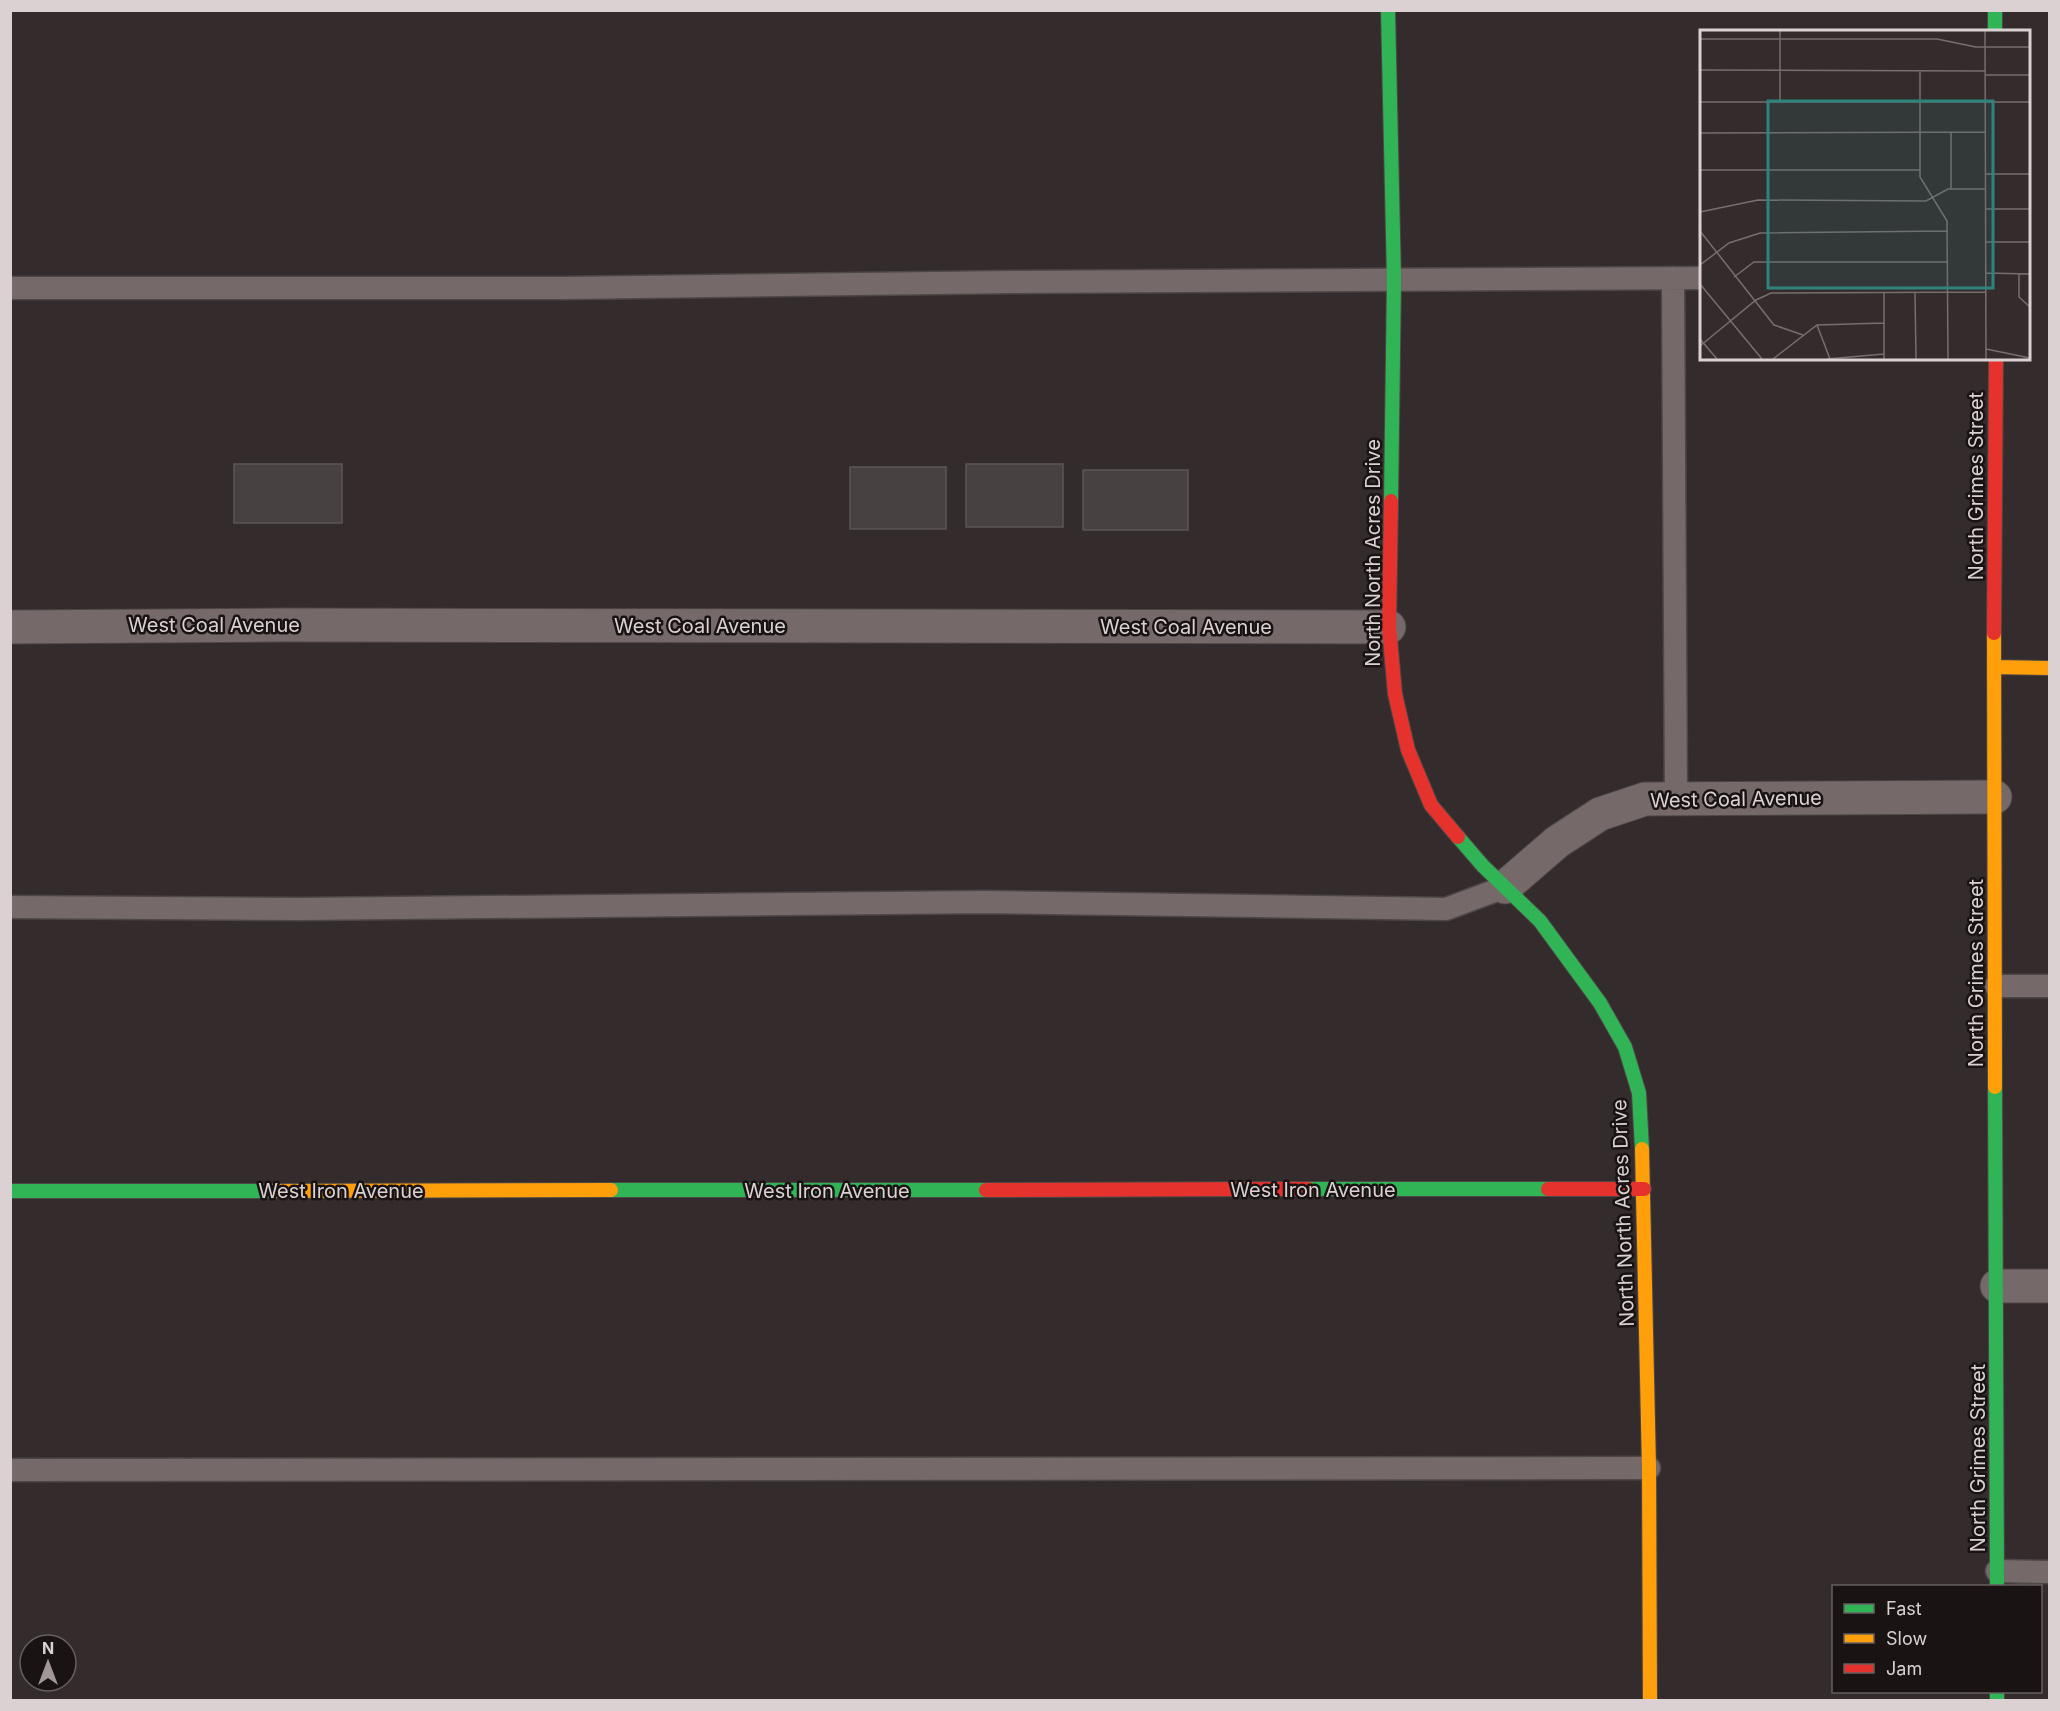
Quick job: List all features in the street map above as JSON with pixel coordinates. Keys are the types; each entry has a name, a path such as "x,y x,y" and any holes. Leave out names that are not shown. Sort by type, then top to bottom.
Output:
{"street":[{"name":"North North Acres Drive","path":"1388,10 1394,280 1389,627 1395,694 1408,750 1431,805 1483,866 1546,930 1600,1003 1625,1047 1639,1093 1644,1189 1650,1468 1650,1701"},
{"path":"1995,10 1995,30"},
{"name":"North Grimes Street","path":"1996,360 1994,668 1997,1579"},
{"name":"West Coal Avenue","path":"10,627 320,625 1389,627"},
{"path":"1994,668 2049,668"},
{"name":"West Coal Avenue","path":"1505,887 1557,842 1600,814 1645,799 1995,797"},
{"name":"West Iron Avenue","path":"10,1191 1644,1189"},
{"path":"1997,1286 2049,1286"}],"lane":[{"path":"1673,278 1676,798"},
{"path":"10,288 566,288 1012,282 1700,278"},
{"path":"10,907 301,909 985,902 1446,909 1505,887"},
{"path":"1996,986 2049,986"},
{"path":"10,1470 1650,1468"},
{"path":"1997,1579 2049,1572"}],"building":[{"path":"234,464 342,464 342,523 234,523"},
{"path":"966,464 1063,464 1063,527 966,527"},
{"path":"850,467 946,467 946,529 850,529"},
{"path":"1083,470 1188,470 1188,530 1083,530"}],"traffic: fast":[{"path":"1388,10 1394,280 1391,501"},
{"path":"1995,10 1995,30"},
{"path":"1458,837 1483,866 1540,921 1600,1003 1625,1047 1639,1093 1642,1149"},
{"path":"1995,1087 1997,1585"},
{"path":"1308,1189 1548,1189"},
{"path":"611,1190 986,1190"},
{"path":"10,1191 273,1191"},
{"path":"1997,1693 1997,1700"}],"traffic: slow":[{"path":"1994,633 1995,1087"},
{"path":"1994,667 2050,668"},
{"path":"1642,1149 1649,1468 1650,1700"},
{"path":"273,1191 611,1190"}],"traffic: jam":[{"path":"1994,633 1996,360"},
{"path":"1391,501 1389,627 1395,694 1408,750 1431,805 1458,837"},
{"path":"986,1190 1308,1189"},
{"path":"1548,1189 1644,1189"}]}
